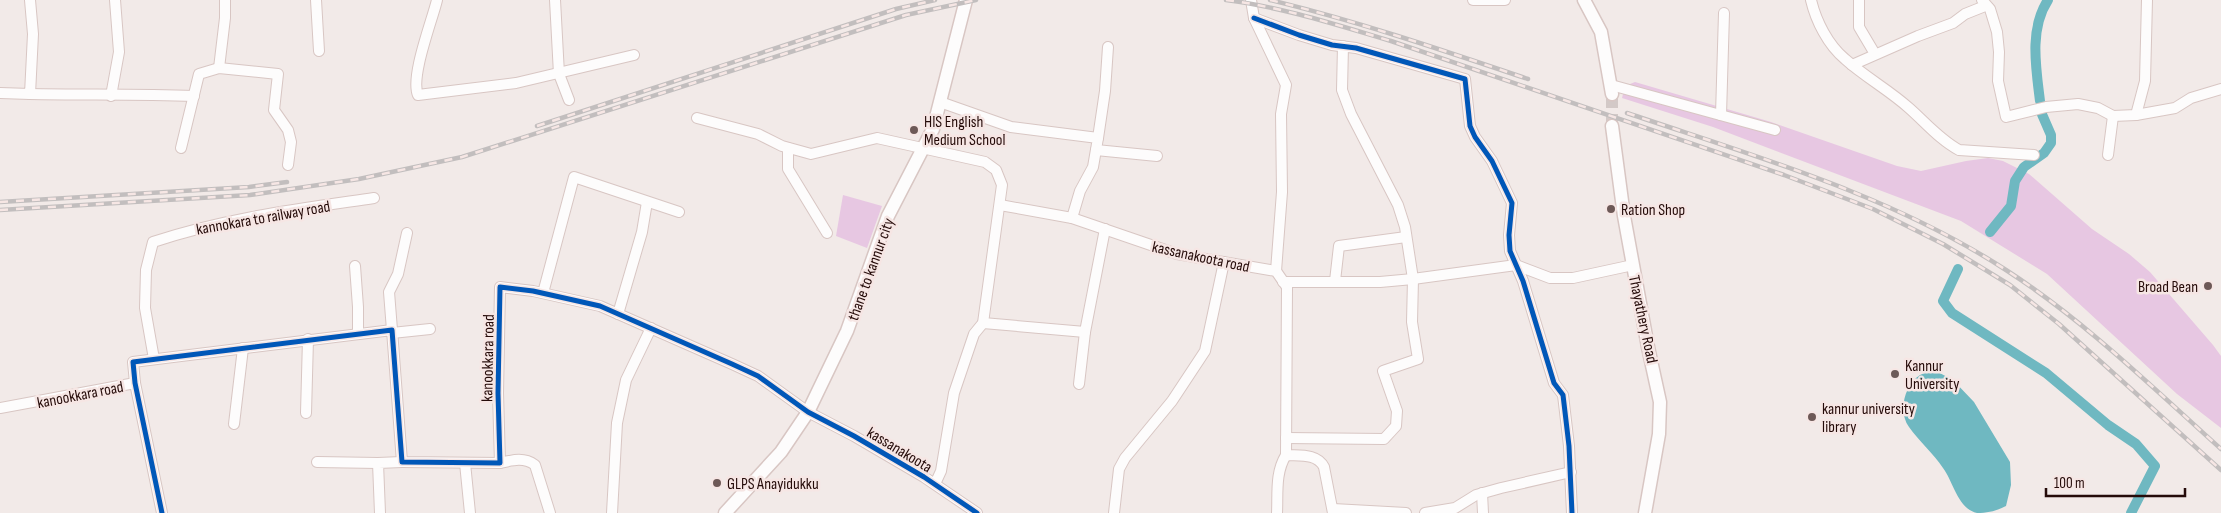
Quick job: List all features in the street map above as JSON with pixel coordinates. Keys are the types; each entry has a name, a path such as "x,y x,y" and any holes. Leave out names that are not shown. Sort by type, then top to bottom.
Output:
{"street":[{"path":"30,0 33,34 30,94"},
{"path":"111,96 119,52 115,0"},
{"path":"219,68 225,18 225,0"},
{"path":"316,0 319,51"},
{"path":"437,0 416,76 415,90 418,95 516,83 634,55"},
{"path":"555,0 559,74 569,100"},
{"name":"thane to kannur city","path":"726,513 781,452 808,412 847,331 888,216 933,129 966,0"},
{"path":"1251,0 1254,18 1286,84 1281,114 1282,192 1276,271 1287,287 1286,455 1279,467 1277,513"},
{"path":"1473,0 1505,0"},
{"path":"1584,0 1601,32 1611,90 1721,115 1775,130"},
{"path":"1811,0 1817,20 1826,37 1844,59 1909,107 1950,145 1959,150 2034,155"},
{"path":"1859,0 1859,28 1875,54"},
{"path":"2136,115 2145,81 2147,0"},
{"path":"1852,65 1953,23 1983,3 1990,9 1997,32 1999,52 1998,81 2006,117 2046,107 2078,104 2098,108 2113,116 2136,115 2175,108 2191,98 2221,88"},
{"path":"1721,115 1724,14"},
{"path":"1254,18 1299,35 1356,48 1465,79 1470,126 1475,137 1492,161 1512,203 1509,235 1510,251 1523,281 1554,383 1563,395 1571,472 1572,513"},
{"path":"1286,438 1384,439 1396,426 1397,411 1383,370 1418,359 1412,322 1413,279 1406,236 1398,205 1351,114 1342,90 1343,46"},
{"path":"1072,218 1080,191 1093,167 1105,91 1108,47"},
{"path":"181,148 199,74 219,68 278,74 274,110 288,130 291,142 288,165"},
{"path":"0,94 111,96 130,93 194,96"},
{"path":"940,102 1011,127 1098,138"},
{"path":"2108,156 2113,116"},
{"path":"697,118 758,134 788,148 811,154 876,138 985,162 996,170 1002,185 983,323 974,334 954,393 941,471 935,484"},
{"name":"Thayathery Road","path":"1612,126 1624,216 1660,402 1659,434 1645,513"},
{"path":"788,148 788,168 827,233"},
{"path":"1096,150 1157,156"},
{"path":"543,293 574,177 678,212"},
{"name":"kannokara to railway road","path":"154,359 145,308 146,270 153,242 185,231 241,218 374,198"},
{"path":"618,314 642,232 647,202"},
{"name":"kassanakoota road","path":"1000,204 1072,218 1177,254 1276,271"},
{"path":"1078,384 1085,332 1105,229"},
{"path":"402,462 389,292 398,274 407,233"},
{"path":"1335,281 1339,246 1406,236"},
{"path":"1114,513 1119,469 1125,458 1172,401 1205,351 1224,262"},
{"path":"1283,282 1380,282 1516,265 1550,278 1573,278 1633,265"},
{"path":"355,266 358,333"},
{"name":"kanookkara road","path":"500,463 498,393 500,287 543,293 600,306 758,376 808,412"},
{"path":"983,323 1085,332"},
{"name":"kanookkara road","path":"0,408 135,383 133,362 358,333 430,328"},
{"path":"612,513 617,423 626,380 651,328"},
{"path":"306,413 308,339"},
{"path":"234,424 243,348"},
{"path":"135,383 162,513"},
{"name":"kassanakoota","path":"808,412 854,436 935,484 977,513"},
{"path":"1286,455 1314,457 1321,461 1333,511 1406,513"},
{"path":"317,462 500,463 518,459 529,460 535,465 550,513"},
{"path":"378,463 380,513"},
{"path":"465,463 470,513"},
{"path":"1425,513 1455,508 1482,493 1571,472"},
{"path":"1482,493 1483,513"}],"shaded area":[{"path":"1635,82 1771,122 1897,166 1921,171 1988,158 2003,161 2029,174 2092,229 2129,254 2150,272 2213,345 2221,356 2221,428 2177,394 2047,274 1961,221 1713,127 1622,98 1625,86"},
{"path":"843,195 882,206 867,248 836,236"}],"water":[{"path":"1934,370 1953,380 1974,402 2010,462 2011,485 2006,506 1985,513 1977,513 1965,506 1943,468 1909,427 1903,407 1910,385 1920,375"}],"waterway":[{"path":"2040,101 2035,49 2036,36 2038,23 2048,0"},
{"path":"1990,232 2011,206 2015,181 2024,167 2044,153 2051,143 2051,135 2041,112"},
{"path":"1958,269 1943,301 1952,313 2046,373 2108,425 2136,444 2155,466 2131,513"}],"tunnel":[{"path":"1612,94 1612,126"}],"railway":[{"path":"537,126 896,9 935,0"},
{"path":"0,210 250,195 359,179 462,157 906,15 976,0"},
{"path":"1226,0 1289,12 1391,41 1784,175 1873,209 1943,244 2010,285 2059,324 2221,470"},
{"path":"1270,0 1367,27 1528,79"},
{"path":"1627,113 1822,180 1917,220 1962,244 2035,290 2091,333 2221,449"},
{"path":"0,202 249,187 287,182"}],"cycle path":[{"path":"1254,18 1332,45 1356,48 1465,79 1470,126 1475,137 1492,161 1512,203 1509,235 1510,251 1523,281 1554,383 1563,395 1569,446 1572,513"},
{"path":"162,513 135,383 133,362 392,330 402,462 500,463 498,393 500,287 533,291 600,306 758,376 808,412 854,436 924,477 977,513"}],"place":[{"name":"HIS English Medium School","path":"914,130"},
{"name":"Ration Shop","path":"1611,209"},
{"name":"Broad Bean","path":"2208,286"},
{"name":"Kannur University","path":"1895,374"},
{"name":"kannur university library","path":"1812,417"},
{"name":"GLPS Anayidukku","path":"717,483"}]}
